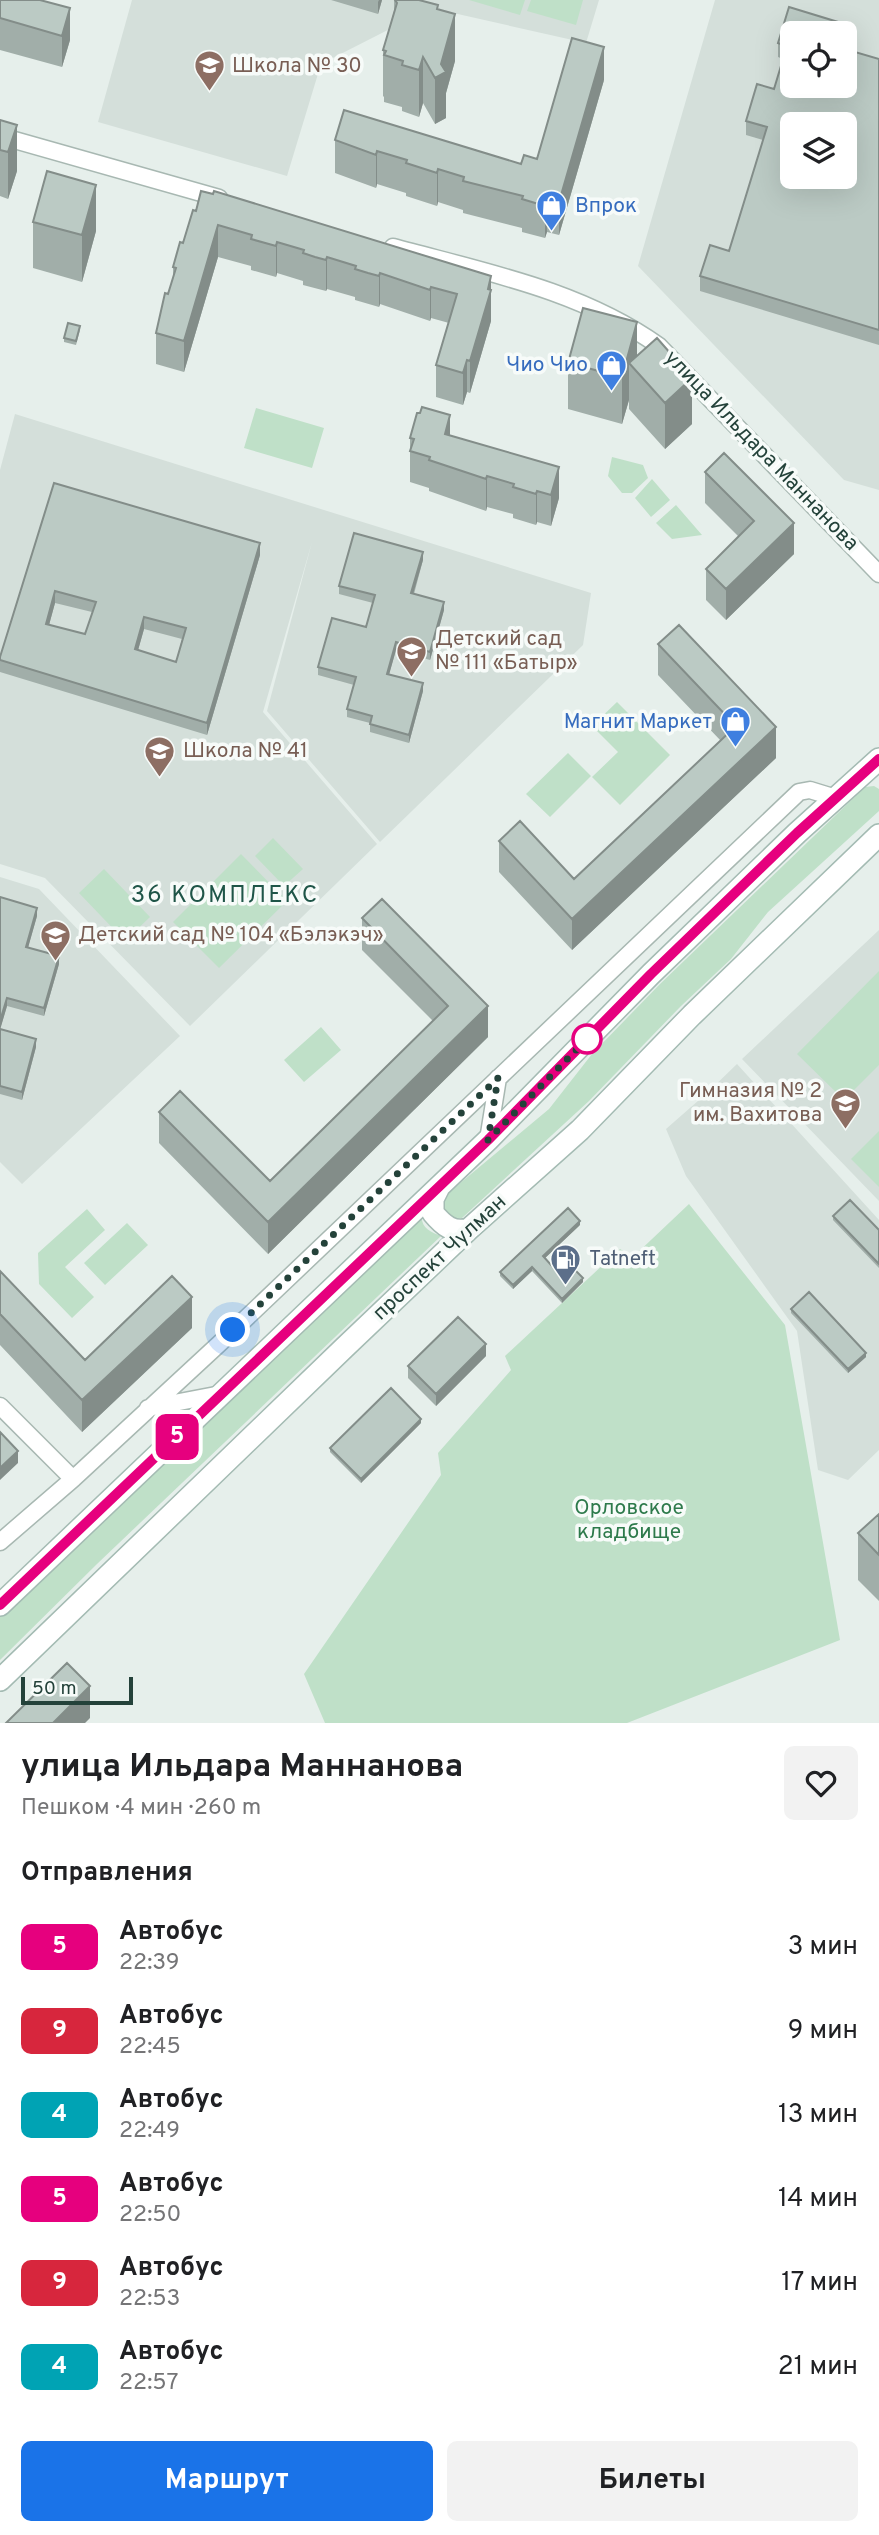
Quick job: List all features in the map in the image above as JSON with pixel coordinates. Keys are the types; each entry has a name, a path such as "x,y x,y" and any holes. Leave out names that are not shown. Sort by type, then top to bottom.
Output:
{"main road":[{"path":"0,1605 103,1510 488,1140 651,974 836,798 869,778 879,759"},
{"name":"проспект Чулман","path":"0,1681 469,1229 580,1130 692,1016 879,835"},
{"path":"439,1187 433,1199 433,1213 451,1230 462,1232 469,1229"}],"street":[{"path":"0,136 230,201"},
{"name":"улица Ильдара Маннанова","path":"383,244 560,293 613,316 642,333 659,345 879,573"},
{"path":"0,1542 73,1479 219,1344 799,792 810,790 836,798"},
{"path":"488,1140 498,1078"},
{"path":"147,1408 221,1394"},
{"path":"0,1406 73,1479"}],"shaded area":[{"name":"Школа № 30","path":"132,0 599,0 586,43 431,8 321,64 287,176 98,122"},
{"path":"715,0 879,0 879,490 844,480 638,266"},
{"name":"Школа № 41","path":"15,414 591,593 583,645 380,842 267,711 312,542 263,712 377,844 190,1026 45,878 0,864 0,470"},
{"name":"Детский сад № 104 «Бэлэкэч»","path":"0,877 39,889 180,1036 22,1184 0,1162"},
{"name":"Гимназия № 2 им. Вахитова","path":"879,930 879,1201 742,1059"},
{"path":"737,1064 879,1220 879,1450 848,1480 818,1470 797,1331 686,1176 666,1129"}],"green space":[{"path":"469,0 525,0 520,15"},
{"path":"531,0 583,0 576,25 527,11"},
{"path":"256,408 324,428 312,468 244,448"},
{"path":"612,457 643,465 648,478 632,493 622,493 608,476"},
{"path":"652,479 670,500 651,517 635,498"},
{"path":"676,505 702,535 672,539 656,523"},
{"path":"617,702 670,755 620,805 592,777 618,752 592,726"},
{"path":"568,753 591,776 550,817 526,794"},
{"path":"874,786 879,789 879,811 768,912 731,959 681,1006 589,1101 462,1218 451,1219 441,1211 441,1199 549,1109 592,1054 660,984 865,787"},
{"path":"273,838 303,869 284,886 255,856"},
{"path":"241,854 287,901 219,968 173,922"},
{"path":"104,869 150,917 125,941 79,893"},
{"path":"879,971 879,1065 844,1100 797,1054"},
{"path":"321,1027 341,1050 304,1082 284,1060"},
{"path":"879,1131 879,1187 851,1159"},
{"name":"Орловское кладбище","path":"689,1204 785,1325 840,1640 627,1723 325,1723 304,1674 441,1475 438,1453 511,1370 505,1356 620,1249 633,1257"},
{"path":"87,1209 105,1230 65,1267 94,1297 72,1318 39,1284 38,1253"},
{"path":"422,1214 424,1226 441,1236 0,1660 0,1617"},
{"path":"127,1223 148,1245 105,1285 84,1263"}],"building":[{"path":"0,0 40,0 70,8 62,36 0,18"},
{"path":"395,0 419,0 438,5 437,9 455,14 441,64 446,72 435,78 423,57 419,70 402,65 403,61 384,55 386,51 383,50 397,3"},
{"path":"789,7 835,21 785,21"},
{"path":"572,38 604,47 559,202 547,199 545,206 522,199 523,196 463,181 464,177 438,169 437,173 406,163 407,160 377,151 376,155 335,140 344,110 521,164 524,155 537,159"},
{"path":"857,53 879,59 879,330 700,276 710,245 729,251 767,127 746,121 757,84 774,89 780,69 780,98 857,98"},
{"path":"0,120 17,125 8,152 0,150"},
{"path":"47,171 96,185 82,235 33,222"},
{"path":"201,191 213,194 214,191 491,276 488,289 491,290 470,361 467,360 463,373 436,365 457,294 431,287 430,290 380,273 379,276 368,273 355,269 356,266 327,257 326,260 315,257 303,253 304,250 277,242 276,246 251,239 252,235 218,225 184,341 156,333 165,293 168,294 176,268 173,267 180,242 183,243"},
{"path":"583,308 637,322 622,377 568,363"},
{"path":"68,323 80,326 76,341 64,338"},
{"path":"657,338 692,378 665,403 629,363"},
{"path":"422,407 450,415 445,434 559,467 551,495 537,491 536,494 487,476 486,479 410,451 414,439 410,438 417,413 420,413"},
{"path":"724,453 794,523 726,589 706,569 754,521 705,472"},
{"path":"54,483 260,543 207,723 0,660","holes":["55,591 96,602 85,634 46,624","144,617 186,628 176,662 135,649"]},
{"path":"354,533 423,552 411,593 444,602 430,652 396,642 387,674 423,683 409,735 370,724 372,716 347,709 356,677 318,667 332,618 366,627 375,595 339,586"},
{"path":"679,625 776,727 572,919 499,841 520,821 574,879 736,726 658,644"},
{"path":"0,897 37,908 26,947 59,956 44,1008 7,998 0,1021"},
{"path":"382,899 488,1006 268,1222 159,1112 180,1091 270,1181 448,1006 362,918"},
{"path":"0,1029 36,1039 22,1092 0,1086"},
{"path":"850,1200 879,1230 879,1264 833,1216"},
{"path":"568,1208 580,1221 543,1256 560,1275 570,1265 583,1278 562,1299 532,1267 513,1285 500,1272"},
{"path":"0,1271 85,1360 172,1276 192,1297 82,1400 0,1314"},
{"path":"809,1292 866,1353 848,1369 791,1309"},
{"path":"458,1317 486,1344 436,1394 408,1366"},
{"path":"391,1388 421,1419 361,1479 330,1448"},
{"path":"0,1432 18,1451 0,1468"},
{"path":"879,1514 879,1555 858,1533"},
{"path":"67,1663 90,1686 53,1723 6,1723"}],"bus line":[{"name":"5","path":"0,1605 103,1510 488,1140 651,974 797,833 879,759"}],"place":[{"name":"Школа № 30","path":"209,93"},
{"name":"Впрок","path":"552,233"},
{"name":"Чио Чио","path":"611,392"},
{"name":"Детский сад № 111 «Батыр»","path":"412,678"},
{"name":"Магнит Маркет","path":"735,749"},
{"name":"Школа № 41","path":"160,778"},
{"name":"Детский сад № 104 «Бэлэкэч»","path":"55,962"},
{"name":"Гимназия № 2 им. Вахитова","path":"845,1130"},
{"name":"Tatneft","path":"566,1286"}],"district":[{"name":"36 КОМПЛЕКС","path":"225,896"}],"route":[{"path":"233,1330 498,1078 488,1140 587,1039"}]}
